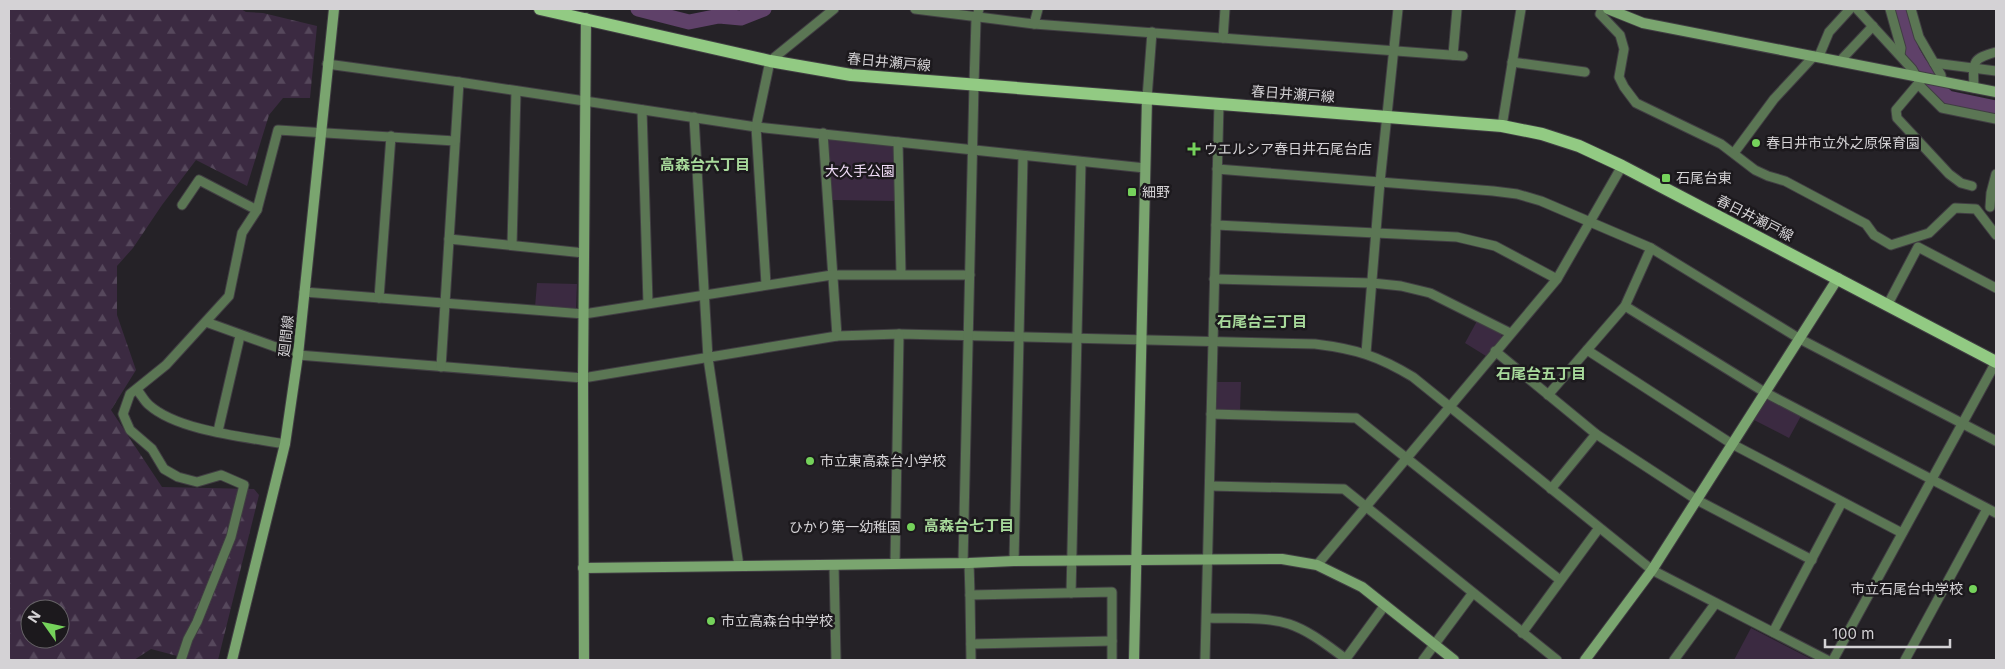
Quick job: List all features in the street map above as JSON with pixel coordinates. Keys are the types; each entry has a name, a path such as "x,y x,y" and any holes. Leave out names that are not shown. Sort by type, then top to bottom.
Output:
{"main road":[{"name":"春日井瀬戸線","path":"540,9 770,61 851,75 1388,116 1502,126 1542,134 1579,146 1622,166 1996,362"}],"street":[{"name":"廻間線","path":"232,660 285,444 298,355 334,9"},
{"path":"766,284 756,127 770,61 834,9"},
{"path":"914,9 978,13 1034,24 1463,56"},
{"path":"1034,24 1038,9"},
{"path":"1223,38 1225,9"},
{"path":"1366,353 1380,182 1398,9"},
{"path":"1453,55 1457,9"},
{"path":"1502,126 1521,9"},
{"path":"1602,9 1600,14 1620,35 1624,49 1619,77 1624,88 1636,103 1721,144 1756,170 1785,181 1866,224 1874,235 1891,245 1929,233 1955,208 1976,209 1996,235"},
{"path":"1608,9 1643,23 1816,56 1919,79 1942,81 1996,92"},
{"path":"1734,153 1774,99 1816,56 1829,32 1850,9"},
{"path":"1857,9 1900,55 1942,108 1996,119"},
{"path":"1890,9 1901,48 1900,55"},
{"path":"1911,9 1919,37 1941,75 1942,81"},
{"path":"971,660 970,595 966,563 968,336 974,84 978,13"},
{"path":"584,660 583,378 586,18"},
{"path":"1840,61 1873,26"},
{"path":"1134,660 1138,560 1147,98 1152,32"},
{"path":"1975,88 1973,69 1975,62 1980,57 1996,52"},
{"path":"1512,62 1585,72"},
{"path":"1934,63 1973,69 1996,70"},
{"path":"327,64 756,127 1145,168"},
{"path":"1919,79 1896,110 1897,118 1948,174 1961,183 1972,186"},
{"path":"440,367 459,82"},
{"path":"512,245 516,91"},
{"path":"1206,660 1218,103"},
{"path":"642,110 648,303"},
{"path":"694,117 708,358 739,566"},
{"path":"181,660 231,537 244,485 221,475 198,482 178,477 164,469 152,449 130,430 123,414 130,394 166,365 230,296 242,233 257,210 278,130 455,140"},
{"path":"823,133 837,336"},
{"path":"379,298 391,136"},
{"path":"898,142 901,274"},
{"path":"1014,561 1023,156"},
{"path":"1072,593 1081,162"},
{"path":"1317,565 1556,279 1622,166"},
{"path":"1217,170 1493,191 1517,194 1541,201 1651,248 1800,339 1996,441"},
{"path":"1990,207 1991,193 1996,174"},
{"path":"182,205 199,180 257,210"},
{"path":"1216,225 1457,237 1495,246 1519,257 1556,279"},
{"path":"449,239 584,253"},
{"path":"1888,304 1918,247 1996,288"},
{"path":"1548,395 1625,306 1651,248"},
{"path":"304,292 584,314 832,275 970,275"},
{"path":"1585,660 1652,570 1838,278"},
{"path":"1214,279 1372,283 1401,286 1430,293 1510,333"},
{"path":"1625,306 1766,393 1996,513"},
{"path":"206,322 240,336 298,355 583,378 837,336 899,334 1315,344 1366,353 1413,377 1652,570 1826,660"},
{"path":"895,564 899,334"},
{"path":"218,432 240,336"},
{"path":"1587,350 1732,444 1902,533"},
{"path":"1496,351 1596,434 1697,500 1812,560"},
{"path":"1833,660 1996,362"},
{"path":"137,390 148,404 163,415 188,426 285,444"},
{"path":"1211,414 1356,418 1560,580"},
{"path":"1552,489 1596,434"},
{"path":"1210,486 1344,489 1472,594 1557,660"},
{"path":"1773,632 1842,502"},
{"path":"1905,660 1987,509"},
{"path":"1522,633 1599,528"},
{"path":"583,568 1282,559 1317,565 1362,587 1454,660"},
{"path":"834,565 836,660"},
{"path":"970,595 1112,592 1112,660"},
{"path":"1423,660 1472,594"},
{"path":"1676,660 1715,604"},
{"path":"1207,618 1264,619 1289,624 1311,635 1345,660 1385,605"},
{"path":"971,644 1112,641"}],"green space":[{"path":"9,9 241,9 246,12 263,13 317,26 310,98 283,98 269,115 247,186 196,160 133,248 117,266 117,315 136,370 111,410 162,487 254,489 259,495 218,660 185,660 185,658 151,649 134,660 9,660"},
{"name":"大久手公園","path":"829,138 891,145 894,147 896,201 831,200 827,140"},
{"path":"537,283 577,284 576,310 535,307"},
{"path":"1477,321 1501,333 1502,337 1486,356 1465,343"},
{"path":"1216,382 1241,382 1240,412 1217,412 1215,409"},
{"path":"1770,399 1801,416 1789,438 1754,420 1767,400"},
{"path":"1751,628 1813,660 1734,660"}],"waterway":[{"path":"638,9 689,22 719,16 741,18 764,9"},
{"path":"1899,9 1912,51 1941,92 1948,98 1996,108"}],"place":[{"name":"春日井市立外之原保育園","path":"1756,143"},
{"name":"ウエルシア春日井石尾台店","path":"1194,149"},
{"name":"石尾台東","path":"1666,178"},
{"name":"細野","path":"1132,192"},
{"name":"市立東高森台小学校","path":"810,461"},
{"name":"ひかり第一幼稚園","path":"911,527"},
{"name":"市立石尾台中学校","path":"1973,589"},
{"name":"市立高森台中学校","path":"711,621"}],"district":[{"name":"高森台六丁目","path":"705,165"},
{"name":"石尾台三丁目","path":"1262,322"},
{"name":"石尾台五丁目","path":"1541,374"},
{"name":"高森台七丁目","path":"969,526"}]}
